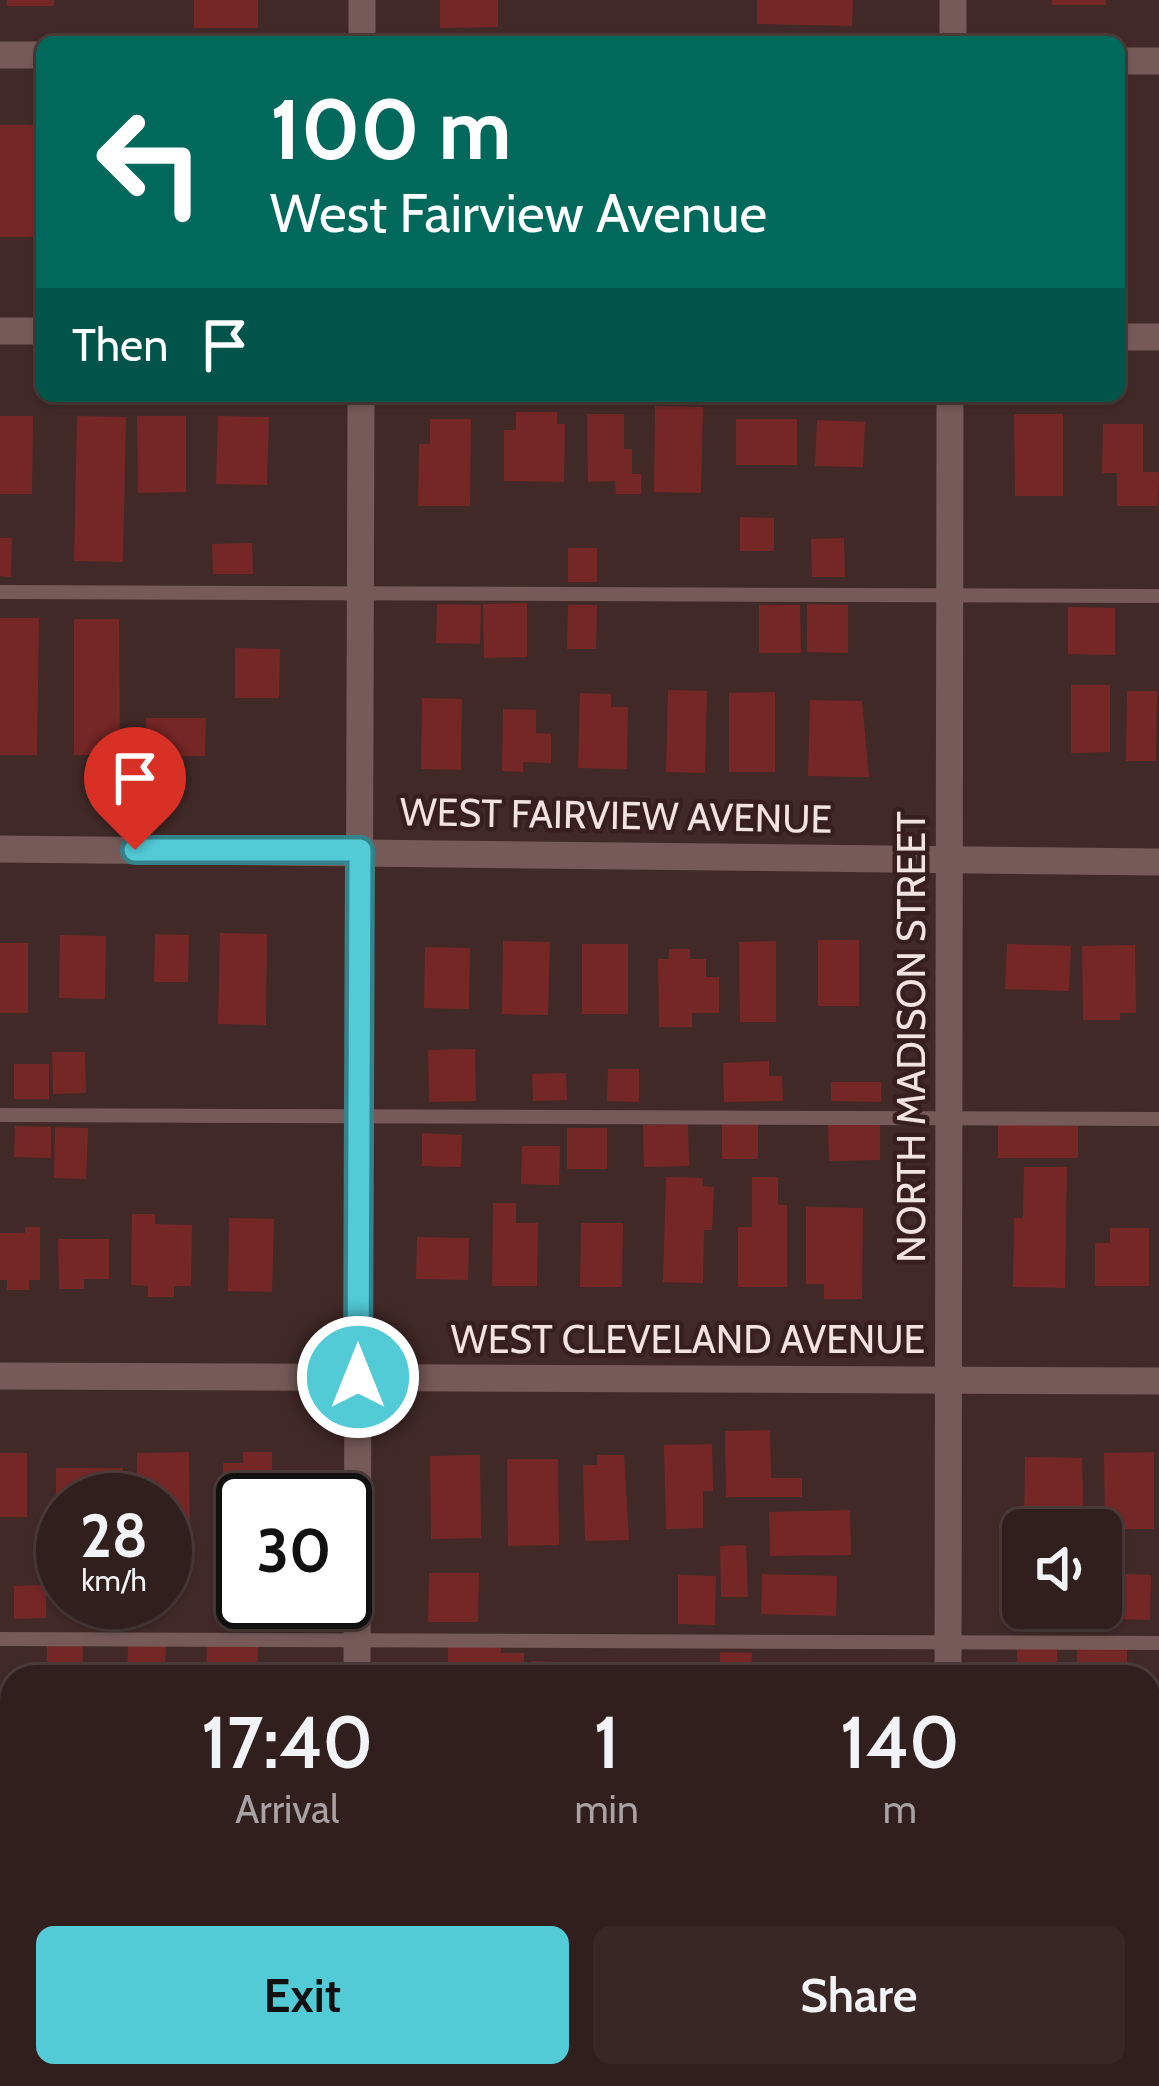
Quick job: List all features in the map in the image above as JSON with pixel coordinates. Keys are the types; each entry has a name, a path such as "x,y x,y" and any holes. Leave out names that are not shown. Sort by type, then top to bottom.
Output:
{"street":[{"path":"362,0 362,36"},
{"path":"953,0 953,36"},
{"path":"0,55 36,56"},
{"path":"1125,61 1159,61"},
{"path":"0,331 36,331"},
{"path":"1125,337 1159,337"},
{"path":"357,1665 361,402"},
{"name":"NORTH MADISON STREET","path":"948,1665 950,402"},
{"name":"WEST FAIRVIEW AVENUE","path":"0,849 1159,862"},
{"name":"WEST CLEVELAND AVENUE","path":"0,1376 1159,1381"}],"lane":[{"path":"0,592 1159,596"},
{"path":"0,1115 1159,1119"},
{"path":"0,1639 1159,1643"}],"building":[{"path":"7,0 54,0 54,6 7,6"},
{"path":"194,0 258,0 258,28 194,28"},
{"path":"440,0 498,0 498,27 440,28"},
{"path":"757,0 853,0 852,26 757,24"},
{"path":"1052,0 1106,0 1106,5 1052,5"},
{"path":"0,125 36,125 36,237 0,237"},
{"path":"655,406 703,407 701,493 654,492"},
{"path":"516,412 557,412 557,424 565,424 564,482 504,481 504,430 516,430"},
{"path":"587,414 624,414 624,449 632,449 632,474 641,474 641,494 616,494 615,481 588,482"},
{"path":"1014,414 1063,414 1063,496 1015,496"},
{"path":"0,416 33,416 32,494 0,494"},
{"path":"77,416 126,417 123,562 74,561"},
{"path":"137,416 186,416 186,492 138,493"},
{"path":"218,416 269,417 267,485 216,484"},
{"path":"430,419 471,419 470,506 418,506 419,444 430,444"},
{"path":"736,419 797,419 797,465 736,465"},
{"path":"817,420 865,422 863,467 815,466"},
{"path":"1103,424 1143,424 1143,472 1159,472 1158,506 1117,506 1117,473 1102,473"},
{"path":"740,517 774,518 774,551 740,551"},
{"path":"0,538 12,538 11,577 0,576"},
{"path":"844,538 845,577 812,577 811,539"},
{"path":"252,543 253,574 213,574 212,544"},
{"path":"568,548 597,548 597,582 568,582"},
{"path":"527,603 527,657 484,658 483,604"},
{"path":"437,604 481,605 480,644 436,643"},
{"path":"807,604 848,605 848,653 807,652"},
{"path":"568,605 597,605 596,649 567,649"},
{"path":"759,605 800,605 801,653 759,653"},
{"path":"1068,607 1115,608 1115,655 1068,654"},
{"path":"0,618 39,618 37,755 0,755"},
{"path":"74,619 119,619 120,755 74,755"},
{"path":"235,648 280,649 279,698 235,698"},
{"path":"1071,685 1110,685 1110,752 1071,753"},
{"path":"668,690 707,691 705,773 666,772"},
{"path":"1127,691 1157,691 1156,761 1126,761"},
{"path":"775,692 775,772 729,772 729,693"},
{"path":"580,693 611,694 611,707 628,707 627,769 578,768"},
{"path":"422,698 462,699 461,770 421,769"},
{"path":"810,700 862,701 869,777 808,776"},
{"path":"503,709 536,710 536,733 551,734 551,763 523,762 523,772 502,771"},
{"path":"146,718 206,718 205,756 146,756"},
{"path":"220,933 267,934 266,1025 218,1024"},
{"path":"155,934 189,935 188,982 154,982"},
{"path":"60,935 106,936 105,999 59,998"},
{"path":"818,940 859,940 859,1006 818,1006"},
{"path":"503,941 550,942 548,1015 502,1014"},
{"path":"776,941 776,1022 740,1022 739,942"},
{"path":"0,943 28,943 28,1013 0,1013"},
{"path":"582,944 628,944 628,1014 582,1014"},
{"path":"1007,944 1071,946 1069,991 1005,989"},
{"path":"1135,945 1136,1013 1120,1013 1120,1020 1083,1020 1082,946"},
{"path":"425,947 470,948 469,1009 424,1008"},
{"path":"669,949 690,949 690,959 706,959 706,977 719,977 719,1013 692,1013 692,1027 659,1027 658,959 669,959"},
{"path":"475,1049 476,1101 429,1102 428,1050"},
{"path":"52,1052 85,1052 86,1093 53,1094"},
{"path":"769,1061 769,1076 782,1076 783,1101 724,1102 723,1063"},
{"path":"14,1064 49,1064 49,1099 14,1099"},
{"path":"608,1069 639,1069 639,1102 607,1101"},
{"path":"566,1073 567,1100 533,1101 532,1074"},
{"path":"831,1082 881,1082 881,1102 831,1101"},
{"path":"758,1122 758,1159 722,1159 722,1123"},
{"path":"880,1122 880,1160 829,1161 828,1124"},
{"path":"688,1124 689,1166 644,1167 643,1125"},
{"path":"998,1125 1078,1126 1078,1158 998,1158"},
{"path":"15,1126 51,1127 51,1158 14,1157"},
{"path":"55,1127 88,1128 86,1179 54,1178"},
{"path":"567,1128 607,1128 607,1169 567,1169"},
{"path":"422,1133 462,1135 461,1167 422,1166"},
{"path":"522,1146 560,1146 559,1185 521,1184"},
{"path":"1024,1167 1067,1167 1065,1288 1013,1287 1014,1218 1023,1218"},
{"path":"666,1177 703,1178 702,1186 714,1187 712,1230 704,1230 703,1283 663,1282"},
{"path":"752,1177 778,1177 778,1205 787,1205 787,1287 738,1287 738,1227 752,1227"},
{"path":"493,1203 516,1203 516,1223 538,1223 537,1286 492,1286"},
{"path":"806,1207 863,1208 862,1299 824,1299 824,1284 806,1284"},
{"path":"132,1214 155,1214 155,1224 192,1225 191,1286 174,1286 174,1297 148,1297 148,1286 131,1285"},
{"path":"229,1218 274,1219 272,1292 228,1291"},
{"path":"581,1223 623,1223 622,1287 580,1287"},
{"path":"25,1227 40,1227 40,1280 29,1280 29,1290 7,1290 7,1280 0,1280 0,1233 25,1233"},
{"path":"1110,1228 1149,1228 1149,1286 1095,1286 1095,1243 1110,1243"},
{"path":"417,1237 469,1238 468,1280 416,1279"},
{"path":"58,1239 109,1239 109,1279 84,1279 84,1289 59,1289"},
{"path":"770,1430 771,1478 802,1478 802,1497 726,1497 725,1431"},
{"path":"712,1444 713,1491 703,1491 703,1528 666,1529 664,1445"},
{"path":"189,1452 189,1473 137,1473 137,1453"},
{"path":"243,1452 272,1452 272,1473 223,1473 223,1463 243,1463"},
{"path":"1154,1452 1154,1529 1122,1529 1122,1509 1105,1509 1104,1453"},
{"path":"0,1453 27,1453 27,1517 0,1517"},
{"path":"480,1455 481,1538 431,1539 430,1456"},
{"path":"597,1455 624,1455 629,1540 585,1541 583,1465 597,1465"},
{"path":"1025,1457 1082,1458 1083,1509 1024,1509"},
{"path":"507,1459 558,1459 559,1545 508,1546"},
{"path":"56,1468 123,1468 123,1473 56,1473"},
{"path":"850,1510 851,1555 770,1556 769,1512"},
{"path":"746,1545 748,1597 721,1597 720,1546"},
{"path":"429,1573 479,1573 478,1622 428,1622"},
{"path":"762,1574 837,1576 836,1616 761,1614"},
{"path":"1122,1574 1151,1575 1150,1620 1122,1619"},
{"path":"678,1575 716,1576 715,1625 678,1624"},
{"path":"36,1585 36,1618 14,1619 14,1586"},
{"path":"207,1643 258,1645 257,1665 206,1665"},
{"path":"128,1645 166,1645 165,1665 127,1665"},
{"path":"47,1646 83,1646 82,1665 47,1665"},
{"path":"448,1646 501,1646 501,1653 524,1653 524,1665 448,1665"},
{"path":"1127,1648 1127,1665 1077,1665 1077,1649"},
{"path":"1017,1649 1057,1649 1057,1665 1017,1665"},
{"path":"720,1652 752,1653 752,1665 687,1665 720,1663"},
{"path":"531,1661 559,1662 559,1665 531,1665"}],"route":[{"path":"135,850 360,850 358,1377"}]}
